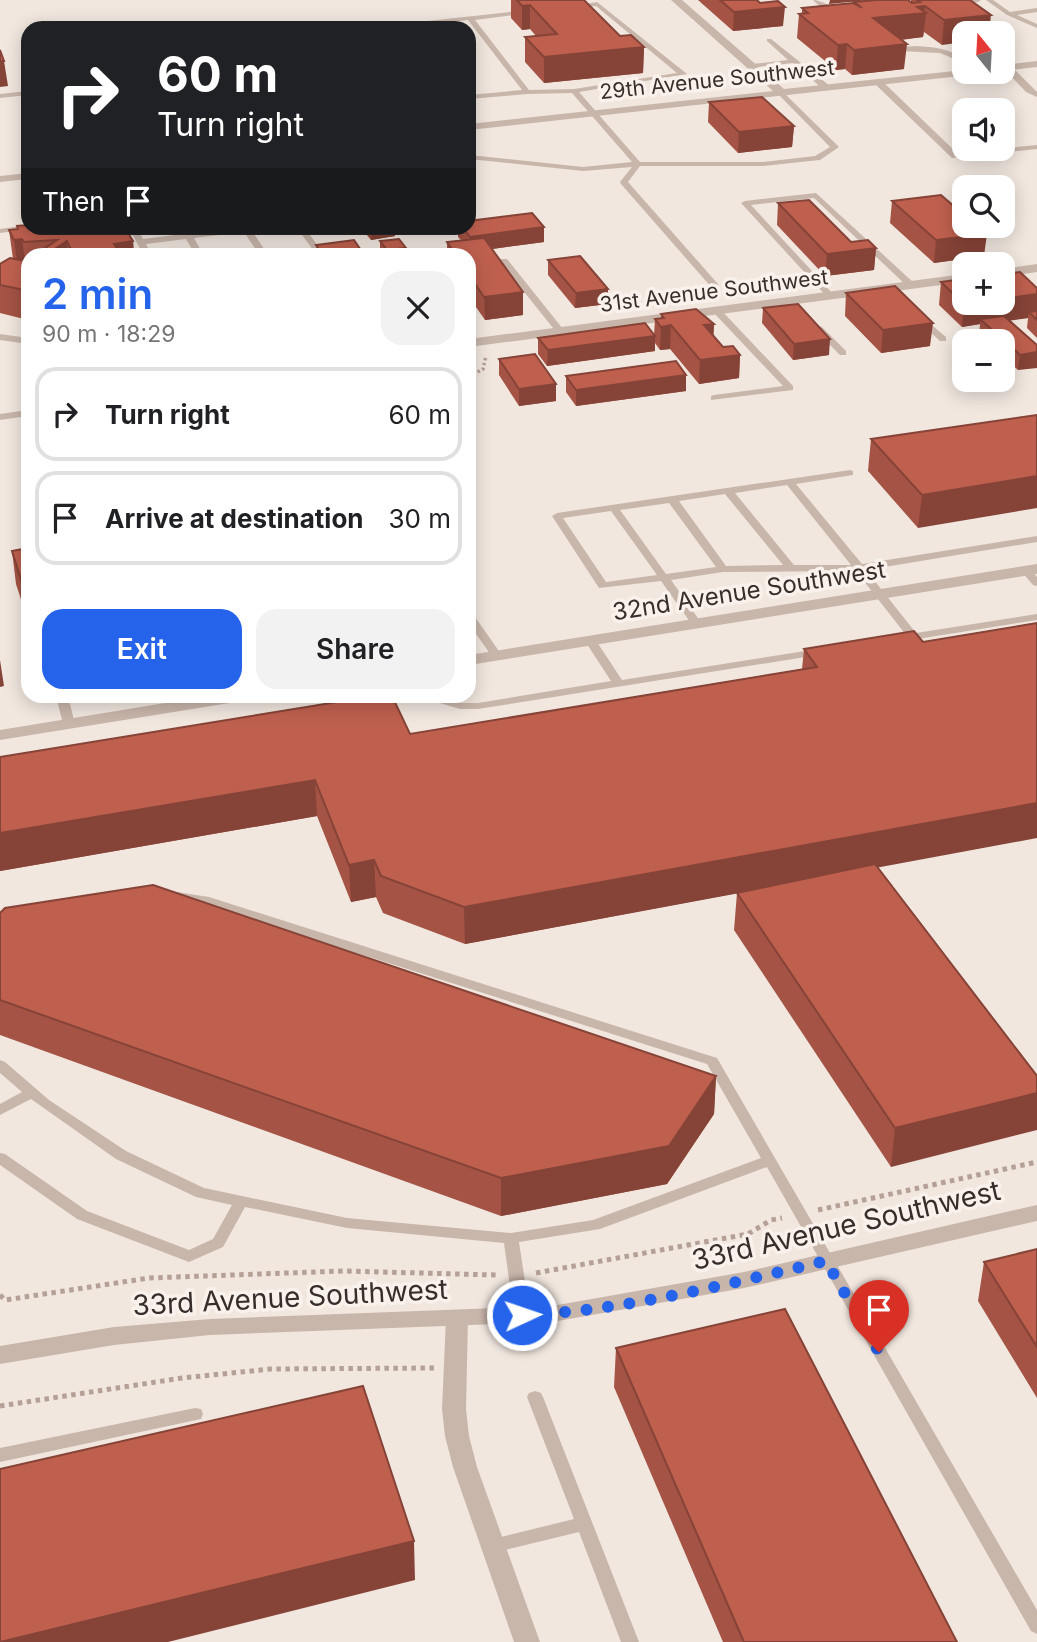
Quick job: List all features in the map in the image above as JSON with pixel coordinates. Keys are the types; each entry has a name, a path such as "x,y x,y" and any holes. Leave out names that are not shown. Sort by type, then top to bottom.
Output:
{"street":[{"path":"676,0 782,93"},
{"path":"1015,67 1037,64"},
{"name":"29th Avenue Southwest","path":"476,126 952,74"},
{"path":"0,179 21,177"},
{"path":"1015,271 1037,268"},
{"name":"31st Avenue Southwest","path":"476,342 717,311 797,306 831,296 892,292 911,285 952,280"},
{"name":"32nd Avenue Southwest","path":"476,659 880,595 1033,574"},
{"path":"0,735 199,703"},
{"name":"33rd Avenue Southwest","path":"0,1355 153,1332 552,1314 621,1304 1037,1213"},
{"path":"457,1318 454,1409 457,1436 465,1467 527,1642"}],"lane":[{"path":"816,0 831,11 845,10"},
{"path":"942,4 978,0"},
{"path":"989,0 1009,14 1037,26"},
{"path":"476,96 574,91 683,74 597,4 559,8"},
{"path":"1009,14 1037,10"},
{"path":"444,21 533,11"},
{"path":"476,26 527,92"},
{"path":"769,40 827,88"},
{"path":"900,49 923,48 952,53"},
{"path":"752,66 795,61"},
{"path":"1015,72 1029,90 1037,95"},
{"path":"878,82 954,156 1037,147"},
{"path":"574,91 638,163"},
{"path":"476,158 583,169 638,163 763,164 817,158 835,147 782,93"},
{"path":"0,96 21,94"},
{"path":"638,163 624,182 715,286"},
{"path":"831,296 745,203 816,195 911,285"},
{"path":"0,231 21,228"},
{"path":"137,235 144,248"},
{"path":"141,242 173,235"},
{"path":"504,261 559,331"},
{"path":"714,398 790,388 717,311"},
{"path":"915,314 943,339"},
{"path":"809,319 843,353"},
{"path":"0,337 21,340"},
{"path":"0,417 21,414"},
{"path":"850,473 557,516 603,586 723,569 858,568 1037,539"},
{"path":"789,482 913,637"},
{"path":"728,491 790,567"},
{"path":"672,499 723,569"},
{"path":"614,508 697,624"},
{"path":"886,641 1037,617"},
{"path":"476,626 497,656"},
{"path":"591,641 618,684"},
{"path":"450,703 478,706 833,649"},
{"path":"64,703 69,724"},
{"path":"166,897 204,900 712,1061 1037,1626"},
{"path":"0,1065 44,1103 121,1154 201,1194 347,1223 511,1238 596,1225 769,1160"},
{"path":"0,1110 33,1092"},
{"path":"0,1158 82,1215 189,1256 218,1243 242,1202"},
{"path":"511,1238 522,1315"},
{"path":"535,1397 630,1642"},
{"path":"0,1455 195,1415"},
{"path":"493,1546 584,1524"}],"path":[{"path":"0,1406 182,1378 271,1369 456,1368"}],"building":[{"path":"517,0 584,0 620,36 631,35 644,47 544,57 525,37 557,34 530,5 522,6"},
{"path":"720,0 757,0 760,3 778,1 785,7 734,12"},
{"path":"908,0 912,3 920,2 917,0 970,0 991,15 944,20 925,6 917,7 926,13 873,18 907,44 854,50 847,44 838,45 799,14 808,13 802,8 853,3 862,8 854,2"},
{"path":"762,97 794,126 739,132 709,102"},
{"path":"941,195 952,205 953,238 936,240 892,201"},
{"path":"809,200 851,242 868,240 876,248 827,254 778,203"},
{"path":"532,213 544,227 470,237 468,235 476,235 476,220"},
{"path":"17,226 21,226 21,235 129,235 133,241 114,244 116,248 70,248 67,241 56,248 45,248 57,240 14,240 9,230 18,229"},
{"path":"484,238 523,292 484,297 476,285 476,248 451,248 447,242"},
{"path":"399,239 406,248 385,248 380,241"},
{"path":"354,240 360,248 318,248 316,245"},
{"path":"580,256 608,289 576,293 548,260"},
{"path":"10,258 21,260 21,289 0,285 0,264"},
{"path":"1020,272 1037,288 1037,294 1015,297 1015,273"},
{"path":"952,281 952,293 941,282"},
{"path":"895,286 933,323 883,330 846,293"},
{"path":"798,304 830,339 794,344 763,308"},
{"path":"696,309 714,324 704,325 723,347 733,346 740,355 700,360 671,325 661,327 655,319 664,318 661,314"},
{"path":"1037,311 1037,320 1029,312"},
{"path":"1004,316 1037,345 1037,352 1020,355 1015,350 1015,329 991,329 980,319"},
{"path":"645,323 655,336 548,350 538,338"},
{"path":"535,354 556,384 519,389 499,359"},
{"path":"676,361 686,375 576,390 566,376"},
{"path":"1037,415 1037,476 922,495 871,439"},
{"path":"21,549 21,580 12,551"},
{"path":"1037,623 1037,803 464,907 381,876 374,860 349,865 315,780 0,833 0,757 331,703 395,703 410,734 817,667 804,649 914,631 923,642"},
{"path":"875,864 1037,1076 1037,1093 895,1128 737,893"},
{"path":"153,885 716,1076 669,1146 501,1178 0,1000 0,913 5,908"},
{"path":"1037,1249 1037,1347 984,1262"},
{"path":"785,1309 957,1642 744,1642 616,1348"},
{"path":"363,1386 414,1541 0,1642 0,1469"}],"route":[{"path":"522,1315 552,1314 621,1304 826,1261 879,1352"}]}
